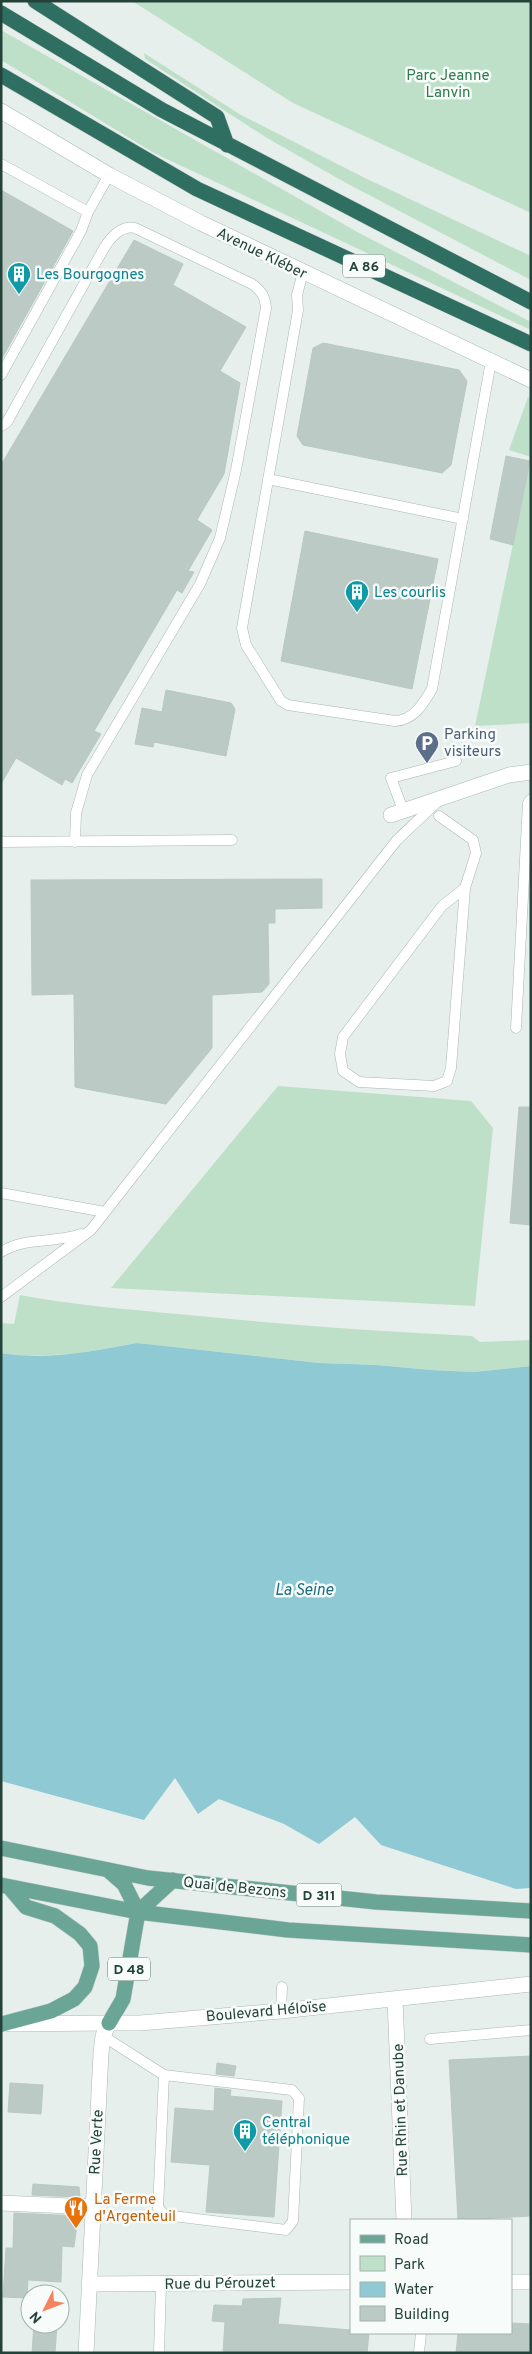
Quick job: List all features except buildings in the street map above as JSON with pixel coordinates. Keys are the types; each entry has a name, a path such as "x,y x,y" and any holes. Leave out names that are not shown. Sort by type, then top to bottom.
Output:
{"highway":[{"path":"35,1 217,117 227,145"},
{"path":"1,13 162,110 531,302"},
{"name":"A 86","path":"1,76 197,189 531,344"}],"main road":[{"name":"Quai de Bezons","path":"1,1848 173,1880 376,1902 531,1911"},
{"path":"108,1869 124,1884 138,1912"},
{"path":"138,1912 173,1880"},
{"path":"5,1886 138,1912 288,1930 531,1944"},
{"path":"2,2024 51,2011 74,1999 85,1987 92,1966 90,1946 80,1934 55,1916 26,1907 5,1886"},
{"name":"D 48","path":"106,2030 123,1999 138,1912"}],"street":[{"name":"Avenue Kléber","path":"1,111 109,175 200,223 531,380"},
{"path":"397,813 509,775 531,772"},
{"name":"Boulevard Héloïse","path":"2,2024 106,2030 140,2023 282,2011 395,1999 422,1994 531,1984"},
{"name":"Rue Rhin et Danube","path":"395,1999 404,2219"},
{"name":"Rue Verte","path":"86,2353 93,2207 106,2030"},
{"path":"1,2203 93,2207"},
{"name":"Rue du Pérouzet","path":"89,2284 350,2282"},
{"path":"512,2282 531,2282"}],"lane":[{"path":"1,164 88,212"},
{"path":"1,376 81,231 88,212 109,175"},
{"path":"1,426 7,422 104,248 109,240 121,231 130,227 135,228 252,284 261,291 265,299 266,308 236,470 220,538 200,584 87,776 76,813 75,842"},
{"path":"303,272 242,628 246,646 281,701 288,705 401,721 416,712 432,689 491,361"},
{"path":"268,479 462,519"},
{"path":"397,813 391,778 456,761"},
{"path":"1,1298 91,1230 396,840 443,796"},
{"path":"516,1028 528,803 531,799"},
{"path":"439,816 473,840 476,853 465,888 451,1068 447,1081 434,1086 359,1082 343,1071 340,1054 343,1037 442,906 465,888"},
{"path":"1,842 232,840"},
{"path":"1,1193 105,1212"},
{"path":"1,1252 32,1240 68,1239 91,1230"},
{"path":"282,1987 282,2011"},
{"path":"106,2030 164,2075 292,2090 299,2098 293,2221 286,2230 166,2216 158,2208 164,2075"},
{"path":"430,2039 531,2030"},
{"path":"159,2353 160,2284"},
{"path":"419,2353 421,2334"}],"green space":[{"name":"Parc Jeanne Lanvin","path":"132,1 531,1 531,213 293,103"},
{"path":"1,30 361,234 531,322 531,330 154,153 1,60"},
{"path":"144,53 241,115 363,177 531,256 531,280 346,183 267,138 145,59"},
{"path":"528,397 531,399 531,457 509,450"},
{"path":"531,458 531,723 475,726"},
{"path":"278,1086 471,1101 493,1128 475,1306 111,1288"},
{"path":"20,1295 99,1306 252,1321 472,1336 480,1342 531,1340 531,1366 474,1372 431,1370 377,1365 319,1363 137,1343 75,1354 24,1356 1,1353 1,1323 14,1324"}],"water":[{"name":"La Seine","path":"137,1343 319,1363 377,1365 431,1370 474,1372 531,1366 531,1888 516,1889 381,1845 355,1817 319,1844 284,1824 219,1799 198,1814 175,1778 144,1820 1,1781 1,1353 35,1356 69,1354"}],"place":[{"name":"Les Bourgognes","path":"19,295"},
{"name":"Les courlis","path":"357,613"},
{"name":"Parking visiteurs","path":"427,764"},
{"name":"Central téléphonique","path":"245,2152"},
{"name":"La Ferme d'Argenteuil","path":"76,2229"}]}
